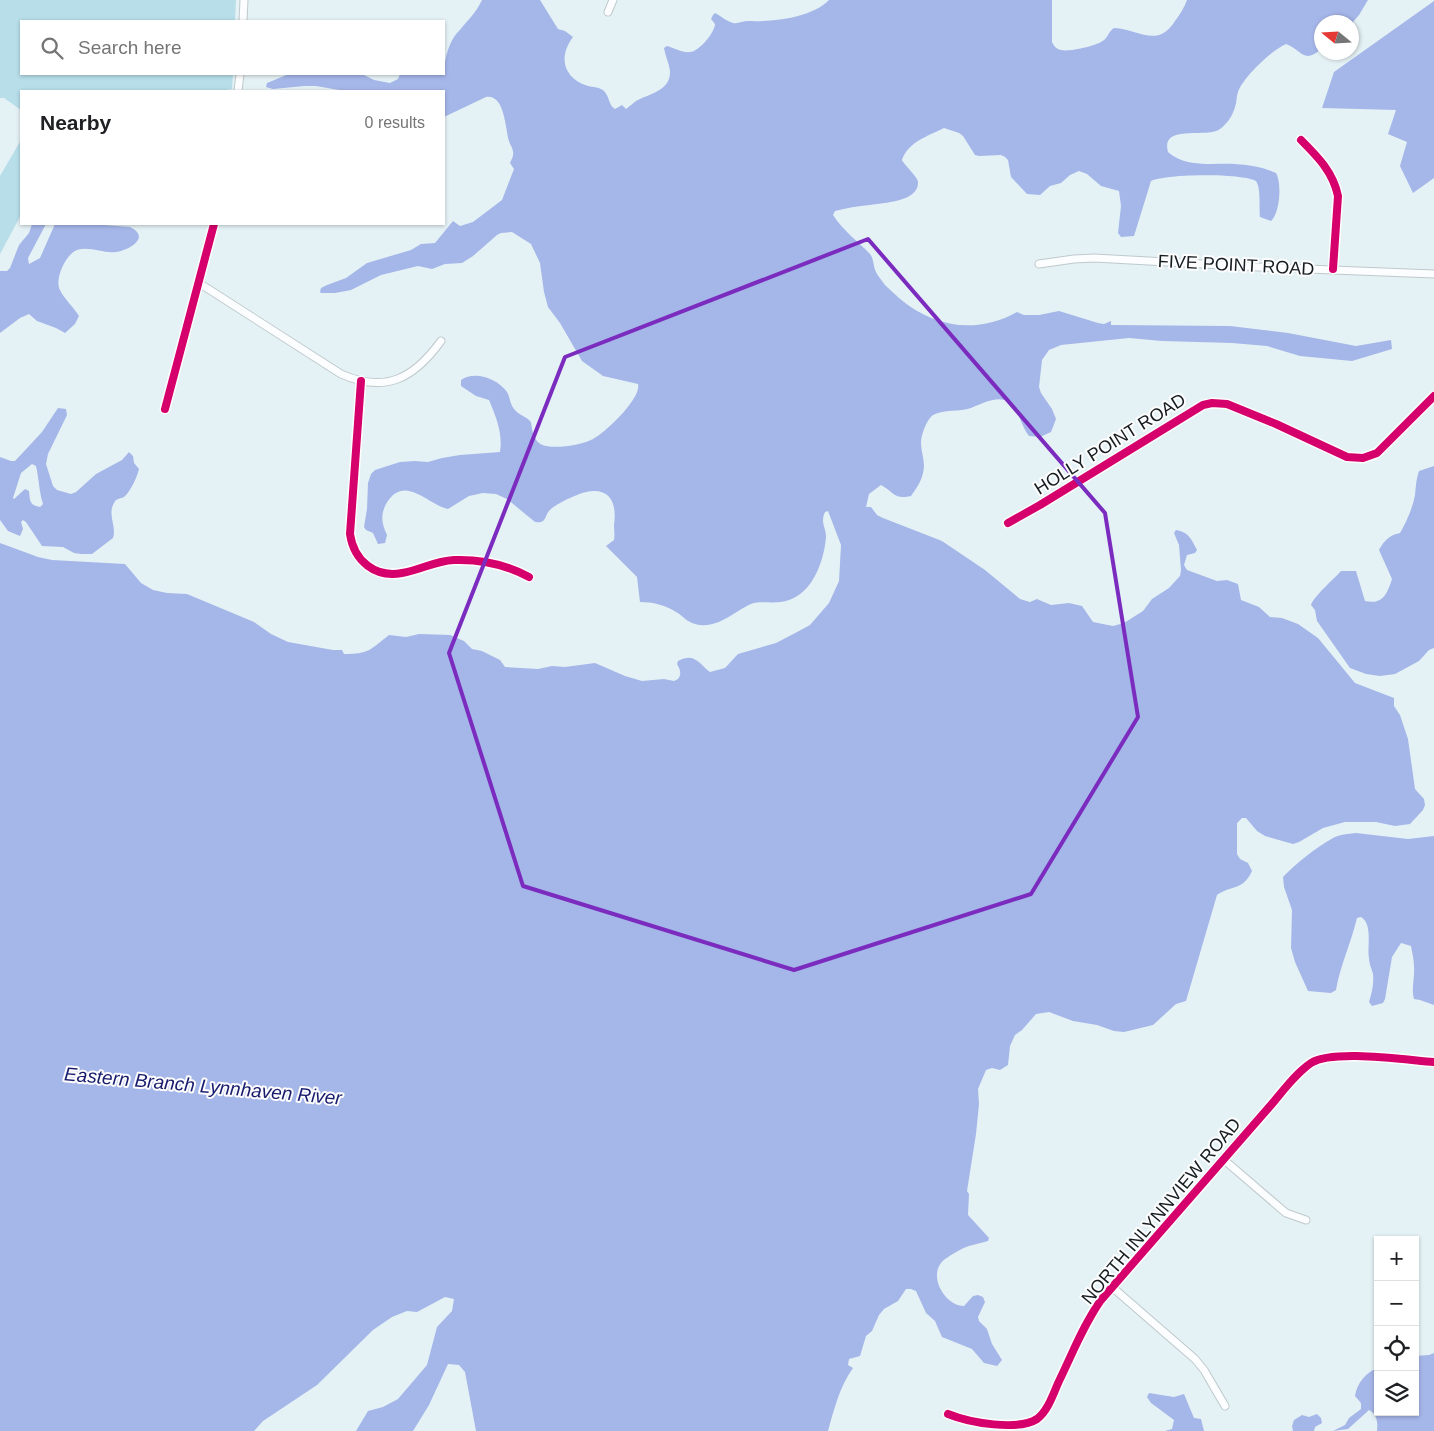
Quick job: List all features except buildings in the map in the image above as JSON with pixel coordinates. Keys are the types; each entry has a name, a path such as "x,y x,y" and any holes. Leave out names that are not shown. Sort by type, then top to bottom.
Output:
{"street":[{"path":"243,20 244,0"},
{"path":"608,12 613,0"},
{"path":"238,90 240,75"},
{"path":"1301,140 1328,169 1336,187 1338,196 1332,270"},
{"path":"165,409 214,225"},
{"name":"FIVE POINT ROAD","path":"1039,264 1094,258 1434,274"},
{"path":"199,283 341,374 361,381 381,382 408,374 427,358 441,340"},
{"path":"361,381 350,534 354,551 359,558 368,567 377,571 394,574 441,561 480,560 501,564 529,576"},
{"name":"HOLLY POINT ROAD","path":"1008,523 1203,405 1212,403 1226,404 1276,424 1347,457 1363,458 1377,453 1434,396"},
{"name":"NORTH INLYNNVIEW ROAD","path":"948,1414 973,1422 1015,1427 1023,1426 1036,1420 1044,1411 1092,1313 1112,1287 1299,1073 1316,1061 1336,1056 1434,1062"},
{"path":"1224,1159 1286,1213 1306,1220"},
{"path":"1112,1287 1195,1359 1210,1379 1225,1406"}],"highlighted area":[{"path":"868,239 1105,513 1138,717 1031,894 794,970 523,886 449,653 565,357"}],"shaded area":[{"path":"0,0 236,0 235,20 20,20 20,75 233,75 232,89 20,90 20,109 4,98 0,98"},
{"path":"20,142 20,217 0,254 0,176"}],"water":[{"name":"Eastern Branch Lynnhaven River","path":"482,0 540,0 558,29 565,31 573,37 568,45 565,59 568,72 580,82 603,90 615,109 622,105 626,109 636,101 658,91 667,83 670,71 664,48 667,46 687,52 698,49 706,41 714,28 715,24 711,19 715,13 735,23 791,18 812,11 829,0 1052,0 1052,42 1059,50 1070,50 1100,42 1114,28 1154,36 1161,34 1175,21 1187,0 1368,0 1359,15 1314,15 1314,54 1311,56 1304,55 1286,44 1266,58 1241,86 1237,94 1233,113 1220,129 1214,132 1178,135 1171,138 1167,143 1168,152 1191,163 1246,165 1276,173 1279,184 1279,198 1276,212 1271,221 1260,217 1258,184 1256,181 1247,178 1204,175 1172,177 1151,181 1134,236 1121,237 1118,233 1121,206 1119,191 1101,186 1087,174 1079,171 1070,175 1061,183 1050,186 1040,195 1027,194 1011,177 1008,160 1005,157 1001,155 975,155 963,136 944,128 919,140 909,149 902,160 918,182 917,189 913,194 907,198 891,202 835,211 833,215 846,231 870,254 876,272 885,285 912,308 940,321 955,324 986,324 1017,312 1024,315 1039,315 1059,311 1098,323 1104,324 1111,321 1111,325 1230,326 1288,333 1356,346 1391,340 1392,349 1352,361 1300,356 1267,346 1232,343 1129,338 1061,345 1049,350 1042,360 1039,387 1056,419 1051,432 1040,437 1029,436 1013,405 1002,399 971,408 937,413 931,417 923,432 921,443 924,469 920,482 911,496 897,496 881,485 869,494 866,507 871,507 877,515 883,518 942,541 985,570 1020,599 1030,602 1037,599 1051,605 1069,603 1082,606 1093,622 1113,626 1124,623 1143,611 1152,599 1169,588 1180,576 1179,545 1174,533 1176,530 1184,532 1197,550 1195,553 1187,555 1184,565 1187,570 1217,581 1227,580 1238,584 1241,600 1259,607 1270,617 1282,618 1298,624 1318,638 1355,683 1394,698 1394,706 1400,715 1408,739 1415,789 1424,799 1425,805 1423,810 1410,824 1395,826 1376,822 1345,822 1323,828 1293,844 1265,836 1257,831 1246,818 1242,818 1237,823 1237,854 1240,859 1248,863 1252,871 1241,885 1217,895 1186,1001 1176,1004 1153,1025 1124,1032 1073,1021 1049,1012 1036,1014 1015,1035 1010,1046 1008,1065 1000,1070 992,1068 986,1070 978,1089 979,1104 976,1134 967,1191 969,1194 968,1215 989,1238 988,1241 966,1247 945,1259 937,1272 937,1280 944,1295 957,1305 964,1306 973,1296 983,1297 985,1302 978,1317 979,1321 987,1329 992,1344 1002,1360 997,1366 984,1363 972,1349 942,1337 935,1321 926,1313 916,1291 906,1289 898,1301 884,1309 879,1315 872,1331 866,1336 860,1356 849,1359 848,1365 853,1368 841,1390 828,1431 476,1431 465,1372 459,1365 448,1364 429,1405 413,1431 356,1431 368,1411 383,1407 398,1399 427,1365 437,1327 452,1311 454,1299 445,1297 417,1312 407,1311 392,1317 373,1330 317,1385 263,1421 254,1431 0,1431 0,543 52,560 125,564 141,583 153,590 187,594 254,622 271,634 288,642 342,650 344,654 352,654 369,650 389,635 406,637 419,634 450,635 464,641 472,649 482,651 500,660 505,667 538,669 552,666 565,667 595,663 642,681 664,679 674,681 680,675 678,661 689,658 696,660 710,672 725,668 738,654 776,643 810,625 829,603 839,581 841,545 828,511 825,512 823,519 826,537 823,556 816,574 805,590 789,600 751,604 710,625 695,624 663,606 640,602 637,577 606,546 614,540 614,510 611,499 601,492 586,492 566,500 552,508 542,522 535,522 507,499 496,494 483,493 469,496 448,509 416,493 400,491 393,495 383,512 383,524 387,535 385,543 378,544 373,533 366,530 364,527 368,483 371,474 375,470 400,462 428,462 460,455 500,452 500,432 489,400 476,396 461,386 461,380 467,377 479,376 498,383 507,392 513,408 531,422 535,439 539,443 550,447 566,446 593,439 614,423 629,406 638,390 638,384 603,376 582,361 560,323 548,307 540,263 531,244 512,232 497,235 462,263 445,264 432,269 418,266 381,275 351,290 335,293 320,292 321,288 346,278 367,263 411,250 421,244 435,243 453,221 460,226 473,222 502,200 514,169 510,163 513,151 501,106 492,97 486,97 445,117 445,90 339,90 316,86 273,89 266,87 267,83 287,75 364,75 374,80 390,83 398,79 400,75 445,75 446,57 455,35 474,13"},
{"path":"1434,1 1434,178 1413,193 1400,166 1407,142 1388,134 1396,110 1322,108 1334,72 1351,60 1359,60 1359,54"},
{"path":"32,225 45,225 28,258 29,264 40,258 55,225 130,227 139,235 132,246 121,251 111,252 82,249 73,252 69,256 62,267 59,285 61,293 79,316 75,324 65,333 37,321 29,314 20,318 0,333 0,271 7,271 10,268 19,245 29,233"},
{"path":"58,408 66,409 67,415 48,454 46,464 53,486 57,490 71,494 76,492 96,474 122,460 129,452 139,469 129,491 124,497 116,500 112,507 113,538 92,554 74,553 63,547 42,546 23,520 21,522 23,529 20,536 8,531 0,520 0,457 15,461 42,432","holes":["32,464 36,466 43,504 40,507 32,503 29,491 25,489 13,498 21,473"]},
{"path":"1434,466 1434,648 1429,650 1419,661 1395,674 1380,676 1366,674 1350,668 1317,621 1315,610 1311,605 1341,571 1356,571 1365,601 1380,600 1386,594 1392,579 1379,550 1387,539 1400,533 1405,525 1414,500 1419,471"},
{"path":"1356,833 1408,839 1434,836 1434,1005 1414,999 1414,963 1411,946 1401,943 1392,957 1385,999 1383,1003 1372,1006 1369,1002 1373,974 1369,960 1368,930 1365,920 1361,917 1357,918 1336,990 1331,993 1308,991 1291,948 1292,910 1284,887 1283,877 1300,861 1333,838 1344,834"},
{"path":"1434,1353 1434,1431 1377,1431 1375,1416 1419,1416 1419,1356"},
{"path":"1374,1370 1374,1414 1369,1410 1348,1429 1333,1431 1345,1425 1349,1418 1361,1409 1361,1403 1355,1396 1360,1382"},
{"path":"1149,1393 1174,1397 1184,1394 1194,1418 1201,1419 1204,1431 1165,1431 1172,1429 1174,1420 1151,1403 1147,1397"},
{"path":"1317,1414 1321,1418 1322,1423 1315,1427 1314,1431 1293,1431 1294,1420 1302,1415 1309,1417"}],"cycle path":[{"path":"1301,140 1329,172 1336,187 1338,196 1333,269"},
{"path":"165,409 214,225"},
{"path":"361,381 350,534 352,544 361,560 375,570 392,574 409,572 447,561 464,560 502,566 529,577"},
{"path":"1008,523 1203,405 1212,403 1227,404 1276,424 1347,457 1363,458 1377,453 1434,396"},
{"path":"948,1414 981,1423 1006,1425 1029,1423 1037,1419 1045,1411 1051,1400 1084,1328 1101,1300 1290,1083 1311,1063 1321,1059 1352,1056 1434,1062"}]}
